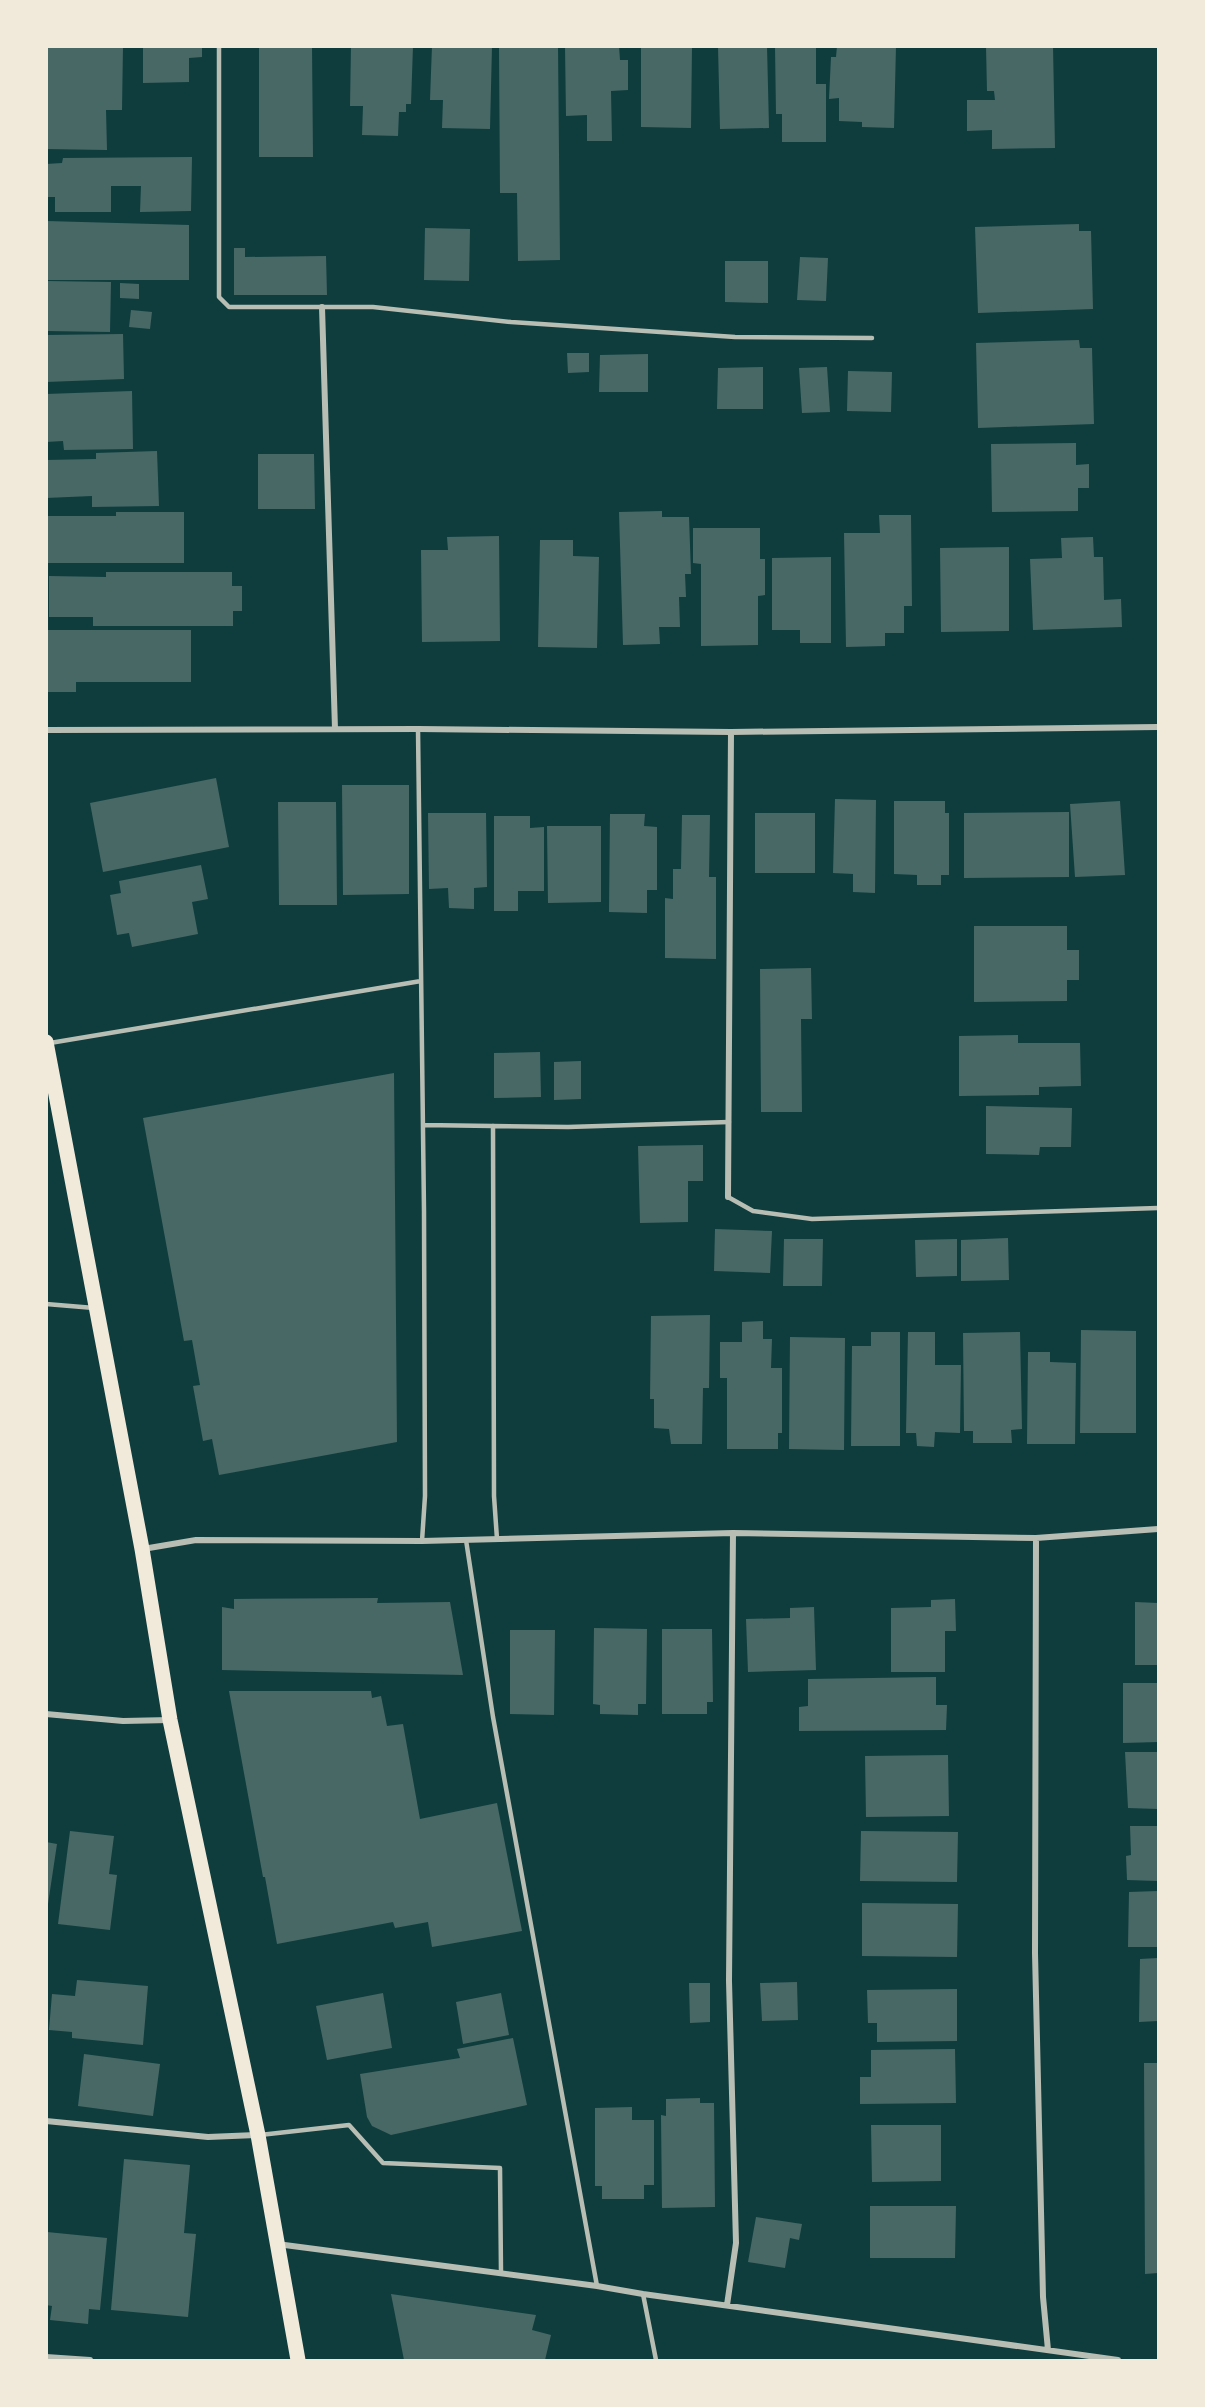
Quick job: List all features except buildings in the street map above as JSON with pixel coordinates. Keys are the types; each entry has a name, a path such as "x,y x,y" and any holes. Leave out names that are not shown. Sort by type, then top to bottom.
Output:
{"main road":[{"path":"47,1048 142,1549 170,1720 258,2135 298,2361"}],"street":[{"path":"322,307 335,729"},
{"path":"46,730 418,729 731,732 1158,727"},
{"path":"728,1197 731,732"},
{"path":"142,1549 196,1540 422,1541 732,1533 1036,1538 1158,1529"},
{"path":"727,2305 736,2243 729,1982 732,1533"},
{"path":"1036,1538 1035,1953 1043,2297 1048,2350"},
{"path":"46,1714 123,1721 170,1720"},
{"path":"46,2121 208,2136 258,2135"},
{"path":"276,2244 597,2286 1118,2361"},
{"path":"46,2357 90,2361"}],"lane":[{"path":"219,46 219,297 229,307 373,307 511,322 735,337 872,338"},
{"path":"418,729 425,1496 422,1541"},
{"path":"47,1048 421,981"},
{"path":"423,1125 568,1127 729,1122"},
{"path":"493,1126 494,1496 497,1539"},
{"path":"728,1197 753,1211 812,1219 1158,1208"},
{"path":"46,1304 97,1308"},
{"path":"466,1540 495,1729 597,2286"},
{"path":"258,2135 349,2124 382,2163 500,2168 501,2273"},
{"path":"643,2294 656,2361"}]}
